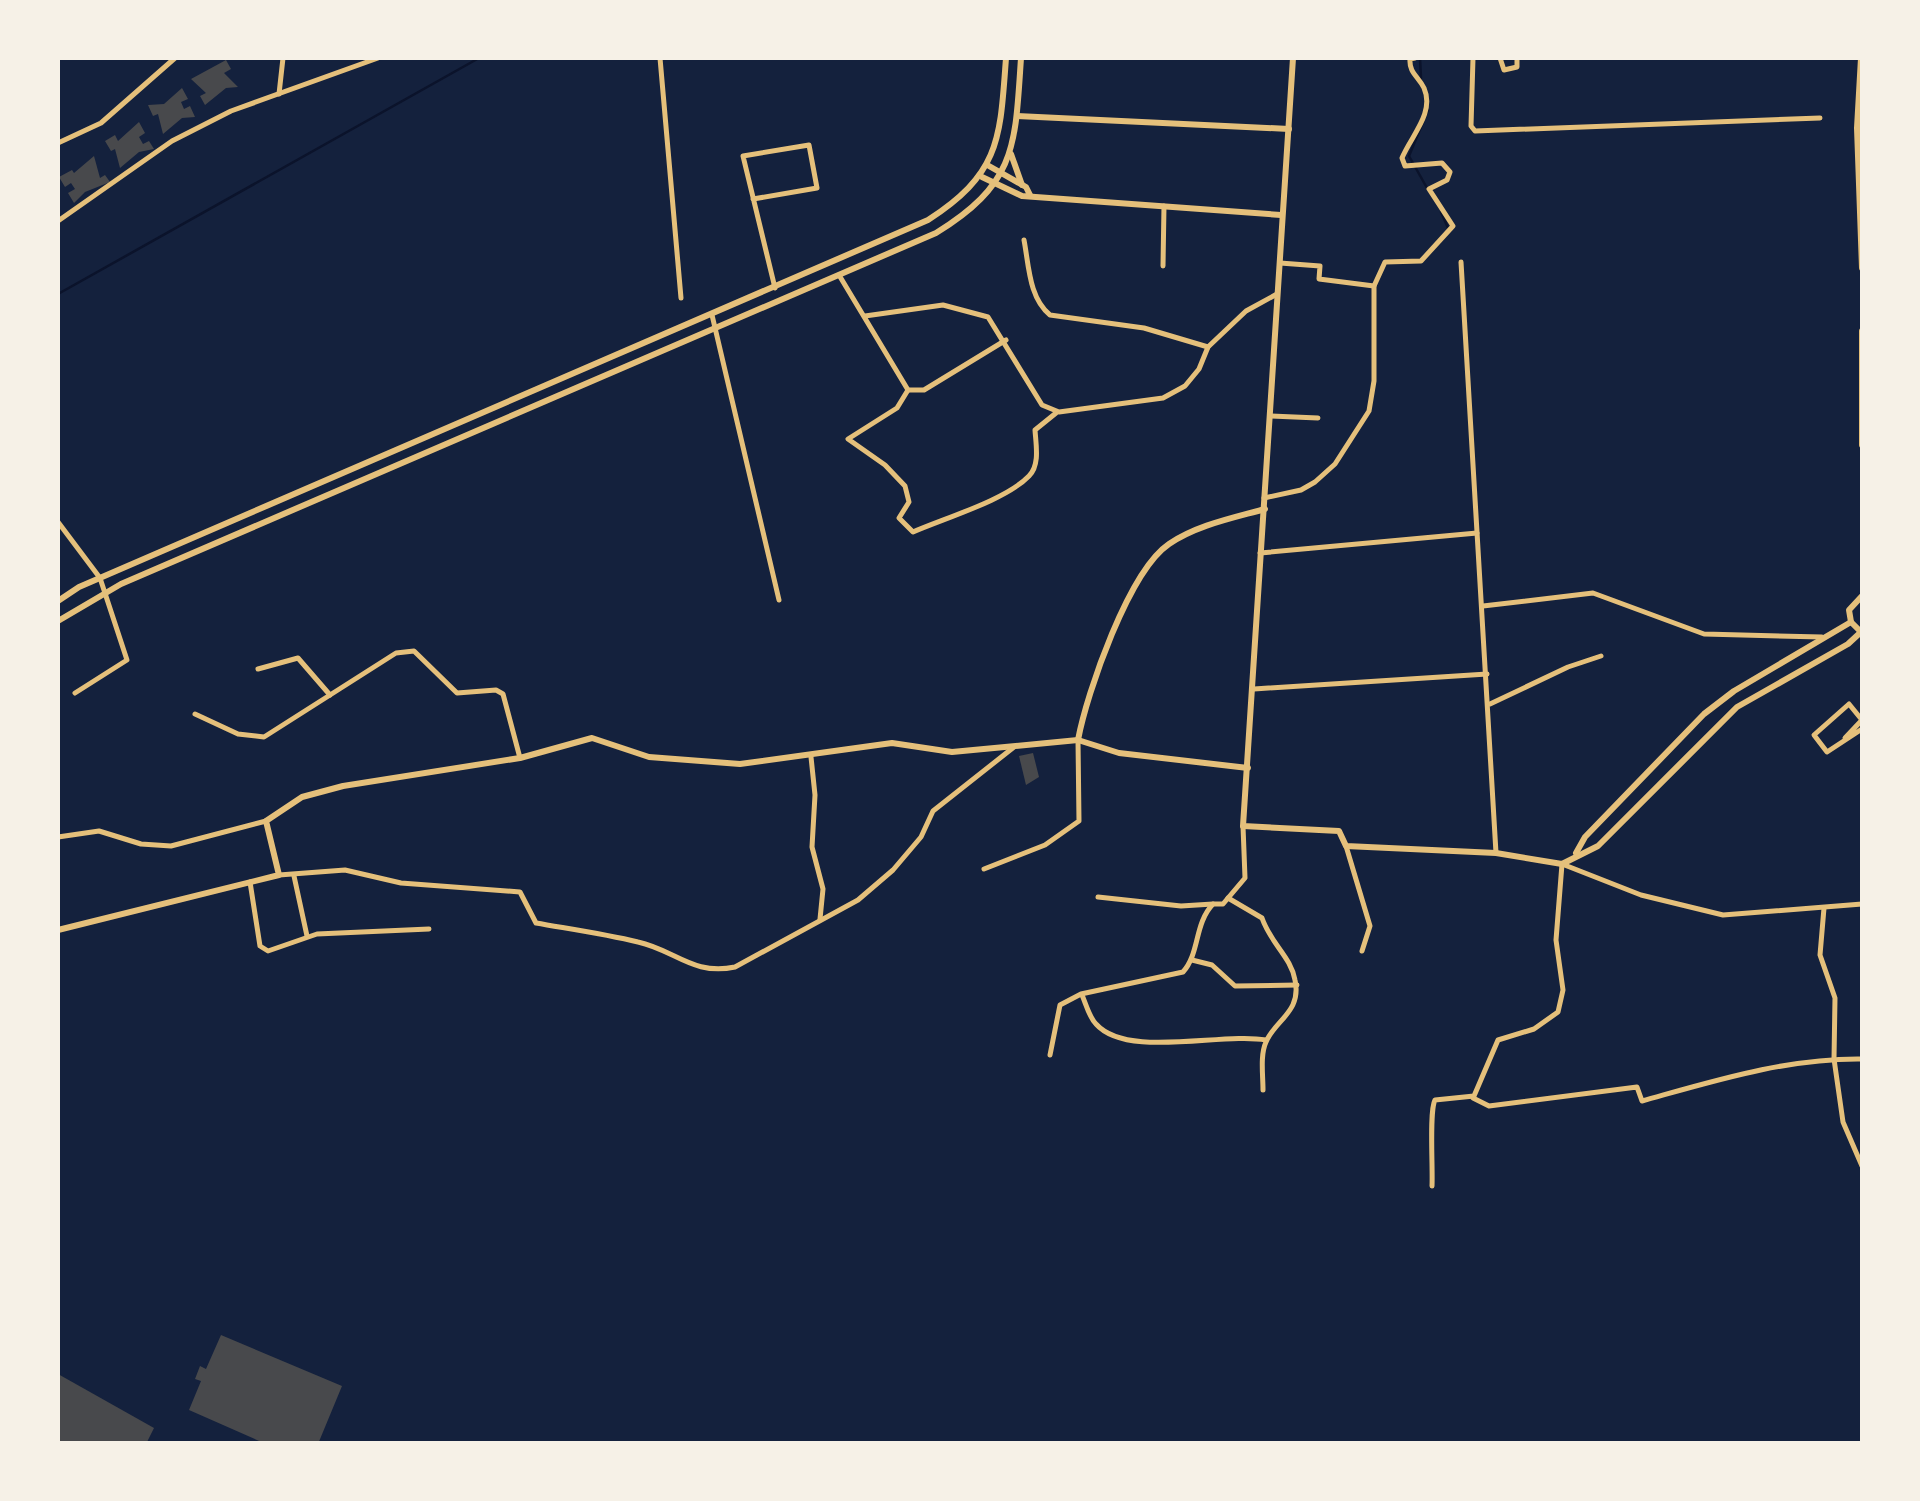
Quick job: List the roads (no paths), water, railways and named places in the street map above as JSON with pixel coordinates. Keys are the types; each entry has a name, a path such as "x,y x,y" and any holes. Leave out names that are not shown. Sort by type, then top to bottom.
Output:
{"street":[{"path":"58,143 101,123 175,58"},
{"path":"279,94 283,58"},
{"path":"58,221 172,142 231,110 378,58"},
{"path":"660,58 681,298"},
{"path":"58,601 100,578 928,220 959,200 988,166 1000,138 1006,58"},
{"path":"58,621 105,592 936,233 970,212 996,186 1002,174 1017,116 1021,58"},
{"path":"1098,897 1181,906 1213,904 1228,898 1245,878 1243,826 1293,58"},
{"path":"1264,498 1301,490 1335,464 1369,411 1374,382 1374,286 1384,262 1422,262 1453,226 1429,189 1447,180 1450,172 1442,164 1405,166 1402,158 1426,113 1422,84 1408,63 1415,58"},
{"path":"1473,58 1470,126 1475,130 1820,118"},
{"path":"1500,58 1504,70 1517,67 1516,58"},
{"path":"1861,58 1862,268"},
{"path":"1017,116 1290,129"},
{"path":"753,199 817,188 809,145 744,155 753,199 775,288"},
{"path":"1010,153 1030,195"},
{"path":"988,166 1022,184"},
{"path":"982,177 1022,196 1280,215"},
{"path":"1163,266 1164,206"},
{"path":"1024,240 1034,294 1039,306 1050,315 1144,328 1208,346"},
{"path":"1461,262 1496,852"},
{"path":"1280,263 1320,266 1319,280 1374,286"},
{"path":"839,275 908,390"},
{"path":"908,390 897,408 848,439 905,486 909,502 900,518 914,532 1002,493 1031,475 1037,459 1035,430 1059,412 1162,398 1184,386 1200,369 1208,346 1246,312 1279,294"},
{"path":"864,316 943,305 988,317 1006,340 1042,405 1059,412"},
{"path":"712,314 779,600"},
{"path":"1862,331 1862,445"},
{"path":"908,390 924,390 1006,340"},
{"path":"1268,416 1318,418"},
{"path":"984,869 1030,853 1070,831 1079,821 1078,740 1094,678 1151,560 1170,543 1204,526 1265,509"},
{"path":"58,522 100,578 127,660 75,693"},
{"path":"222,526 228,538"},
{"path":"1260,553 1477,532"},
{"path":"1483,606 1592,593 1704,634 1824,637"},
{"path":"1472,1097 1498,1040 1534,1029 1558,1012 1562,990 1556,940 1562,864 1575,854 1598,846 1737,707 1848,644 1862,632 1851,622 1851,604 1862,596"},
{"path":"1575,854 1613,807 1729,695 1851,622"},
{"path":"1802,650 1810,663"},
{"path":"195,714 238,734 264,737 396,653 414,651 457,693 496,690 502,694 520,758"},
{"path":"1490,704 1568,666 1601,656"},
{"path":"258,670 298,658 330,696"},
{"path":"1254,689 1488,674"},
{"path":"1729,695 1737,707"},
{"path":"1845,738 1862,720 1846,703 1814,735 1827,752 1862,729"},
{"path":"58,837 99,831 141,844 171,846 266,821 302,797 342,786 520,758 592,738 650,757 740,764 811,758 892,742 952,752 1078,740 1119,753 1248,768"},
{"path":"58,930 278,875 345,870 401,883 520,892 536,923 644,942 662,954 714,972 735,967 858,900 893,870 921,838 933,811 1014,747"},
{"path":"811,758 815,795 812,847 824,890 820,919"},
{"path":"1656,764 1667,774"},
{"path":"1613,807 1624,819"},
{"path":"266,821 278,875"},
{"path":"1243,826 1339,831 1370,926 1362,950"},
{"path":"1346,846 1496,852 1562,864 1642,896 1723,916 1862,904"},
{"path":"294,876 308,936"},
{"path":"250,882 263,949 308,936 430,929"},
{"path":"1228,898 1262,918 1270,941 1290,964 1296,985 1291,1010 1266,1040 1263,1090"},
{"path":"1050,1056 1060,1005 1081,994 1182,972 1192,960 1203,917 1213,904"},
{"path":"1824,908 1820,955 1835,998 1834,1059 1843,1122 1862,1166"},
{"path":"1192,960 1212,965 1235,986 1296,985"},
{"path":"1081,994 1094,1023 1108,1033 1146,1043 1247,1036 1266,1040"},
{"path":"1432,1186 1435,1142 1430,1109 1435,1100 1472,1097 1490,1106 1637,1088 1642,1101 1745,1072 1834,1059 1862,1060"}],"waterway":[{"path":"58,294 479,58"},
{"path":"1420,58 1421,78"},
{"path":"1427,188 1409,156 1428,110"},
{"path":"1441,212 1448,228"}]}
